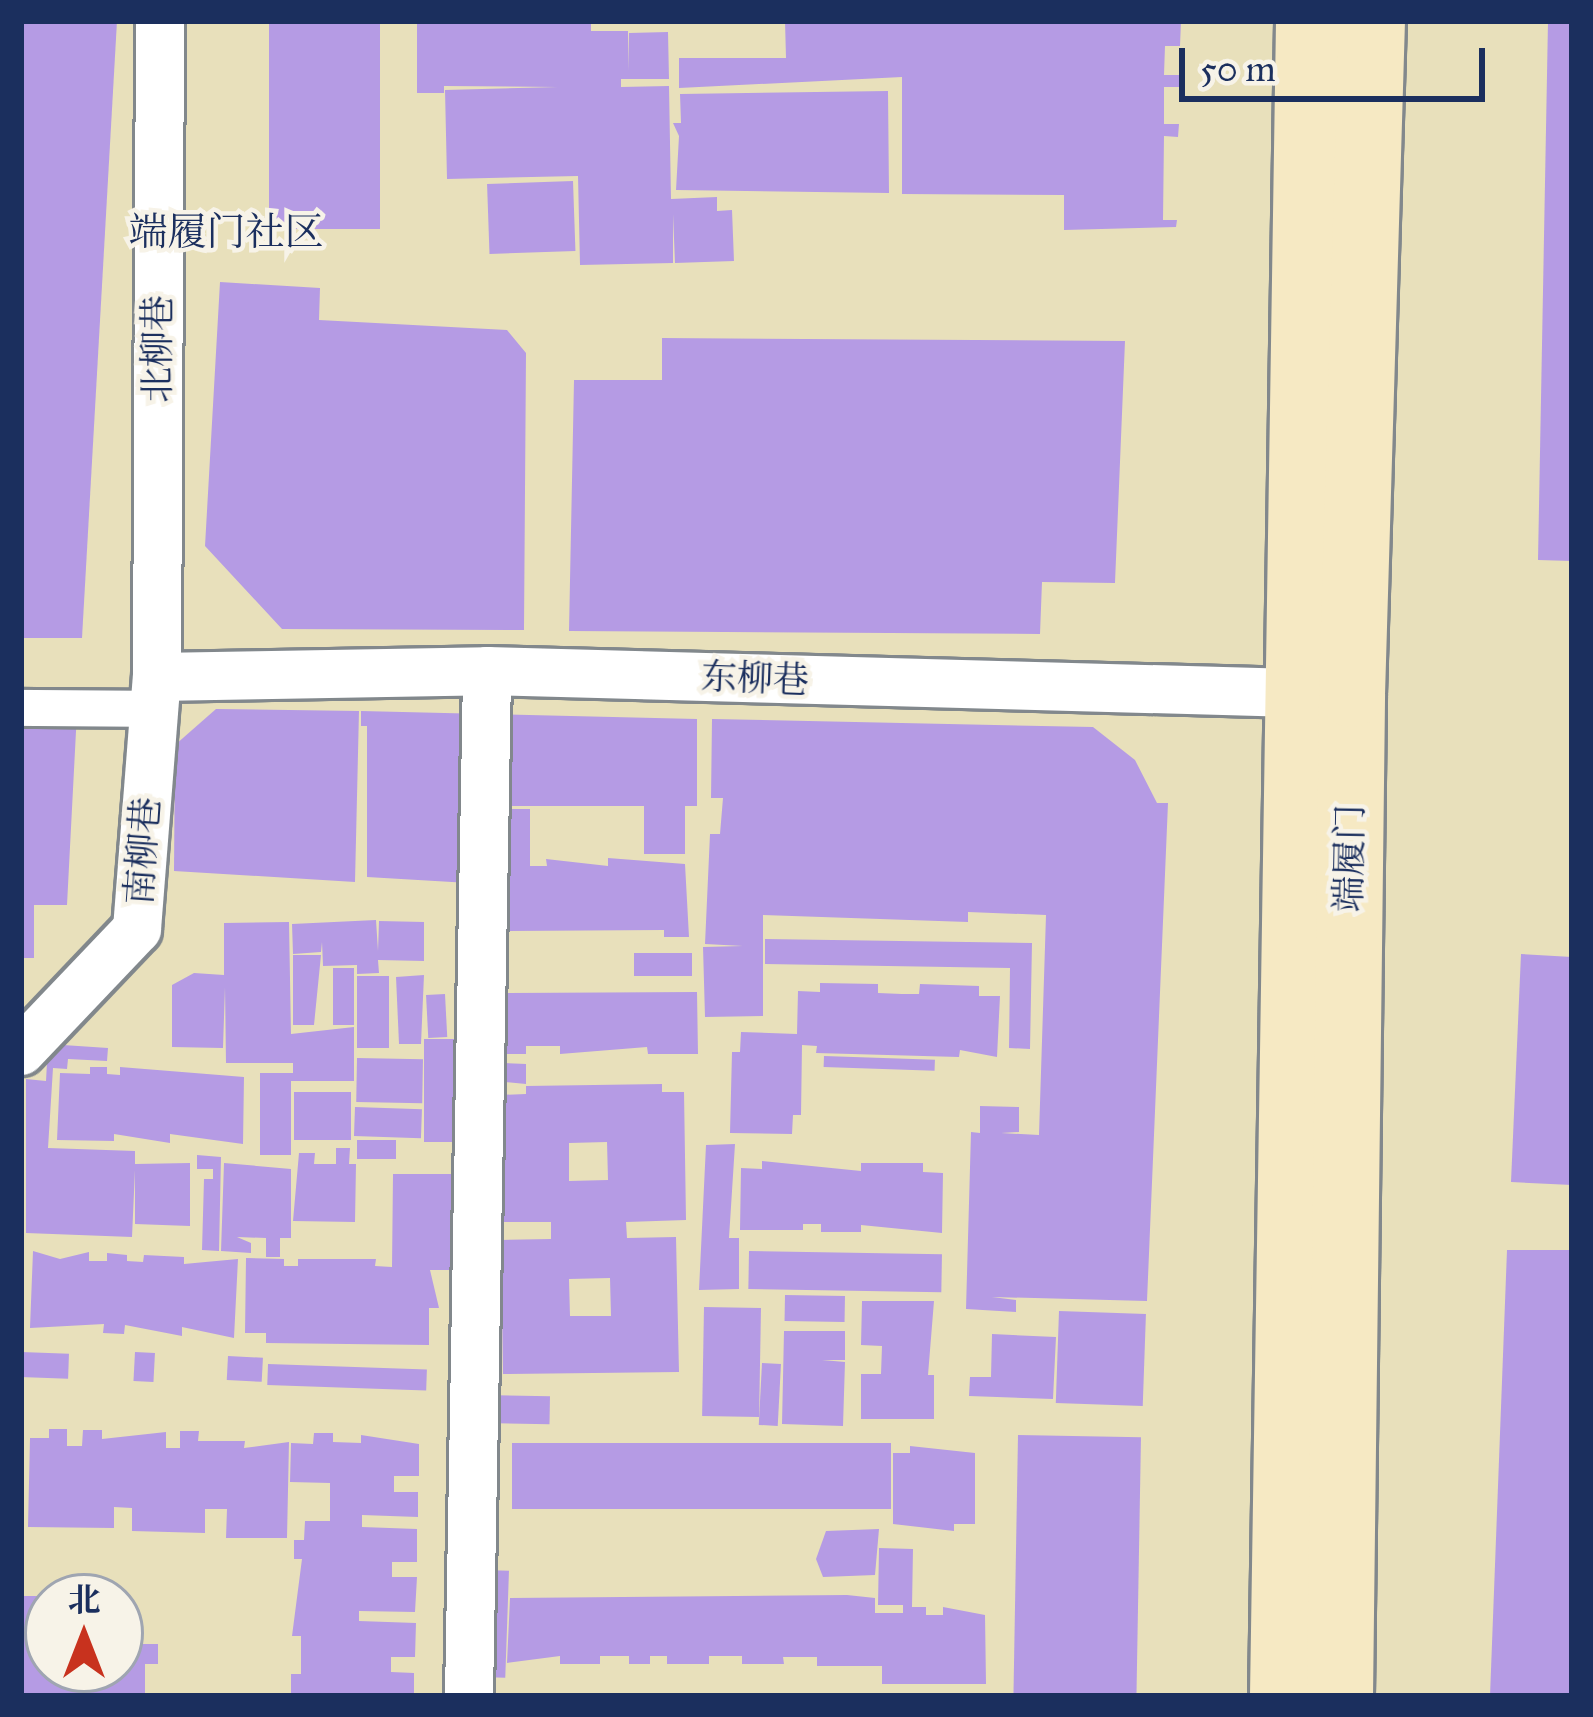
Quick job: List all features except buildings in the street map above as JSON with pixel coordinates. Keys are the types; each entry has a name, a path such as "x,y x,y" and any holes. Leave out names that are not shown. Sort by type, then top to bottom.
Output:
{"main road":[{"name":"端履门","path":"1309,21 1328,694 1340,1696"},
{"name":"端履门","path":"1283,1696 1328,694 1372,21"}],"street":[{"name":"北柳巷","path":"155,693 160,21"},
{"name":"东柳巷","path":"155,693 487,671 1328,694"},
{"path":"469,1696 487,671"},
{"path":"21,708 155,693"},
{"name":"南柳巷","path":"21,1051 137,928 155,693"}],"district":[{"name":"端履门社区","path":"226,232"}]}
